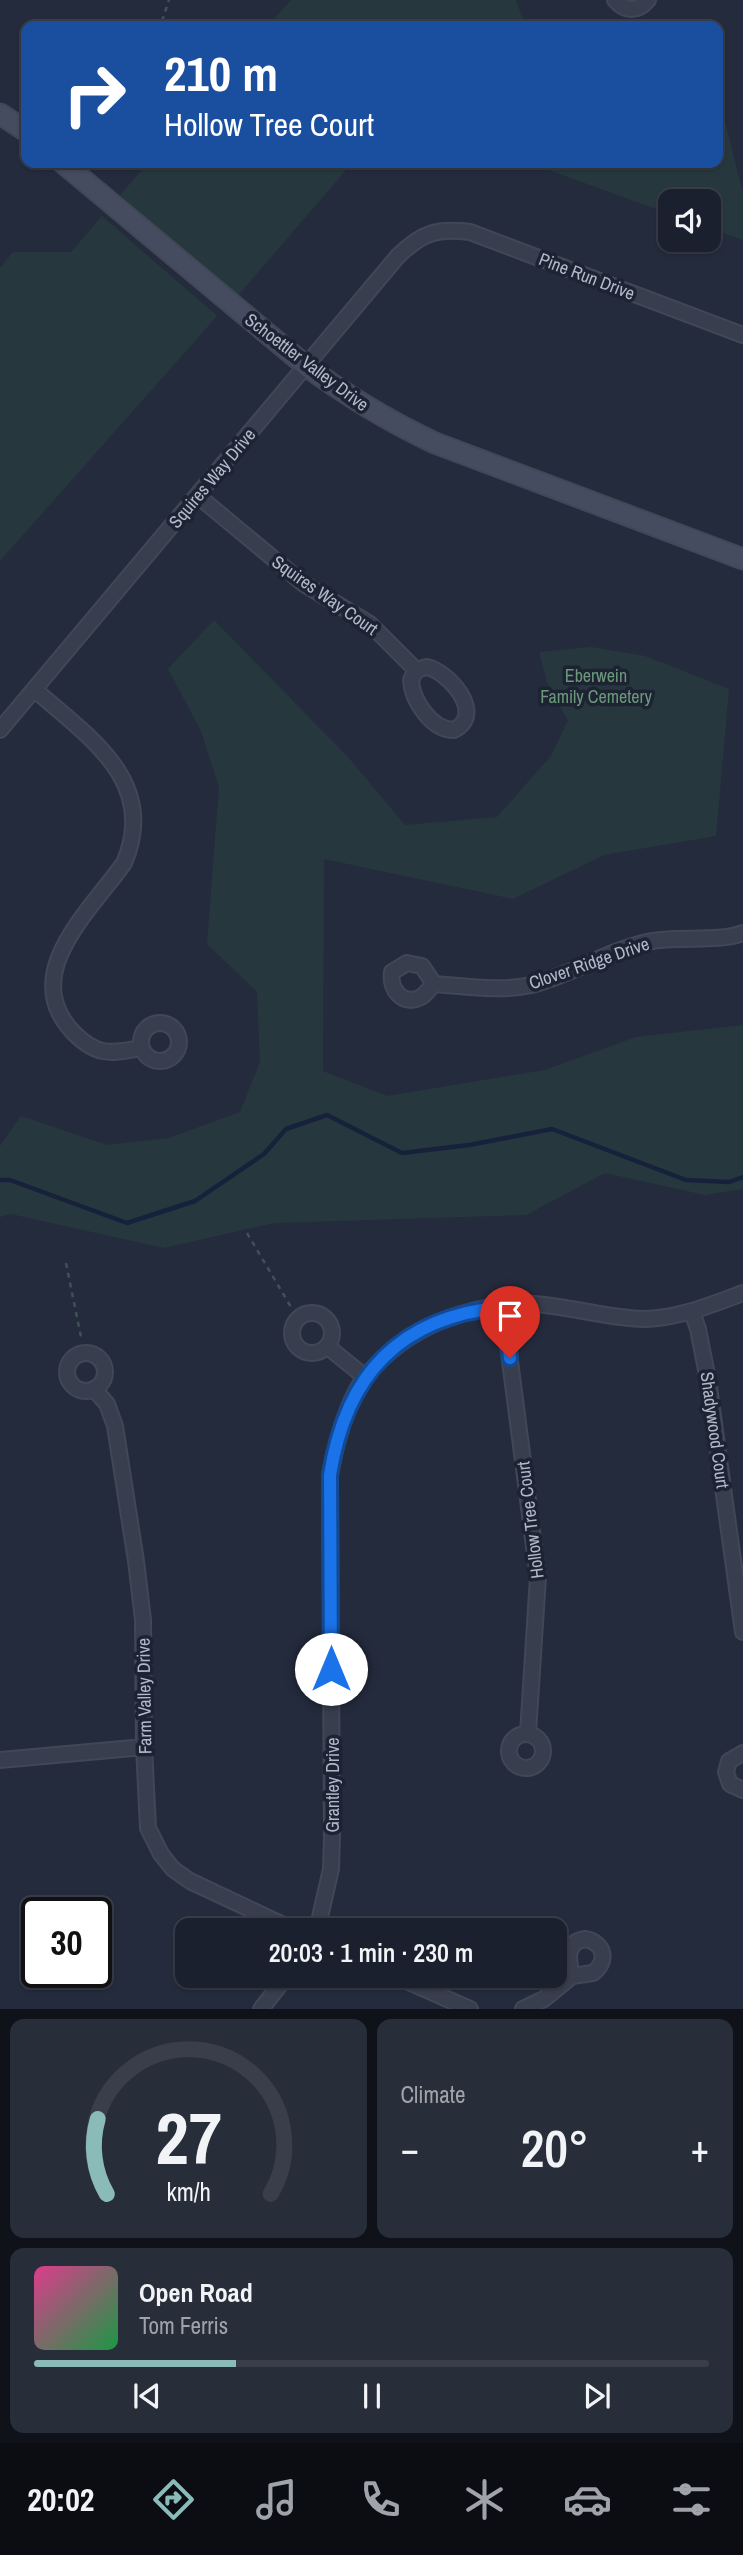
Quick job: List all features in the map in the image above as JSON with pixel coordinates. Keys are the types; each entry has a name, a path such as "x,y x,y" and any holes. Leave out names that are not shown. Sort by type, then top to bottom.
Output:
{"street":[{"path":"615,0 620,6 631,10 643,6 648,0"},
{"path":"0,114 21,128"},
{"name":"Schoettler Valley Drive","path":"70,168 305,365 347,397 391,423 435,443 743,559"},
{"name":"Squires Way Drive","path":"0,730 398,256 429,232"},
{"name":"Pine Run Drive","path":"429,232 470,232 743,335"},
{"name":"Squires Way Court","path":"198,496 304,584 370,624 416,670"},
{"name":"Squires Way Court","path":"427,667 436,669 462,697 468,712 461,727 454,730 440,727 419,705 411,688 411,680 416,670 427,667"},
{"path":"35,690 103,751 127,786 133,815 130,848 124,863 61,948 52,982 55,998 71,1029 97,1051 114,1053 142,1048"},
{"name":"Clover Ridge Drive","path":"435,984 501,988 528,986 645,942 675,937 743,933"},
{"name":"Grantley Drive","path":"320,1918 331,1869 332,1836 330,1475 335,1444 365,1377 402,1343 442,1319 472,1310 530,1304 565,1306 644,1319 692,1312 743,1293"},
{"name":"Hollow Tree Court","path":"503,1307 538,1577 528,1733"},
{"name":"Shadywood Court","path":"692,1312 709,1380 743,1632"},
{"path":"328,1347 365,1377"},
{"name":"Farm Valley Drive","path":"94,1389 107,1404 115,1426 136,1561 143,1620 148,1828 161,1854 173,1869 190,1881 269,1918"},
{"path":"0,1760 144,1747"},
{"path":"743,1753 729,1761 726,1772 730,1784 743,1790"},
{"path":"523,2009 544,1999 572,1976"},
{"path":"261,2009 278,1988"},
{"path":"419,1988 454,2006 470,2009"}],"path":[{"path":"162,21 169,0"},
{"path":"247,1233 290,1307"},
{"path":"66,1263 81,1337"}],"green space":[{"path":"291,0 516,0 523,21 272,21"},
{"path":"723,115 743,193 743,240 721,232 721,189 658,189 658,210 543,168 723,168"},
{"path":"144,168 348,168 236,298 120,195"},
{"path":"102,216 217,316 0,561 0,268 13,252 71,252"},
{"name":"Eberwein Family Cemetery","path":"214,620 348,757 405,825 497,817 551,756 568,720 549,689 539,652 591,647 645,656 729,689 716,836 604,855 513,899 324,859 323,1071 387,1096 545,1070 636,1037 743,1025 743,1189 705,1195 605,1173 526,1215 274,1223 164,1248 11,1214 0,1217 0,1146 21,1116 107,1145 169,1138 240,1112 260,1062 257,992 207,944 219,787 201,731 168,669"}],"waterway":[{"path":"0,1180 10,1180 127,1223 195,1201 264,1154 286,1129 327,1115 402,1153 469,1145 552,1129 686,1180 729,1182 743,1177"}],"route":[{"path":"331,1669 330,1475 335,1444 365,1377 386,1356 421,1329 472,1310 503,1307 510,1358"}]}
